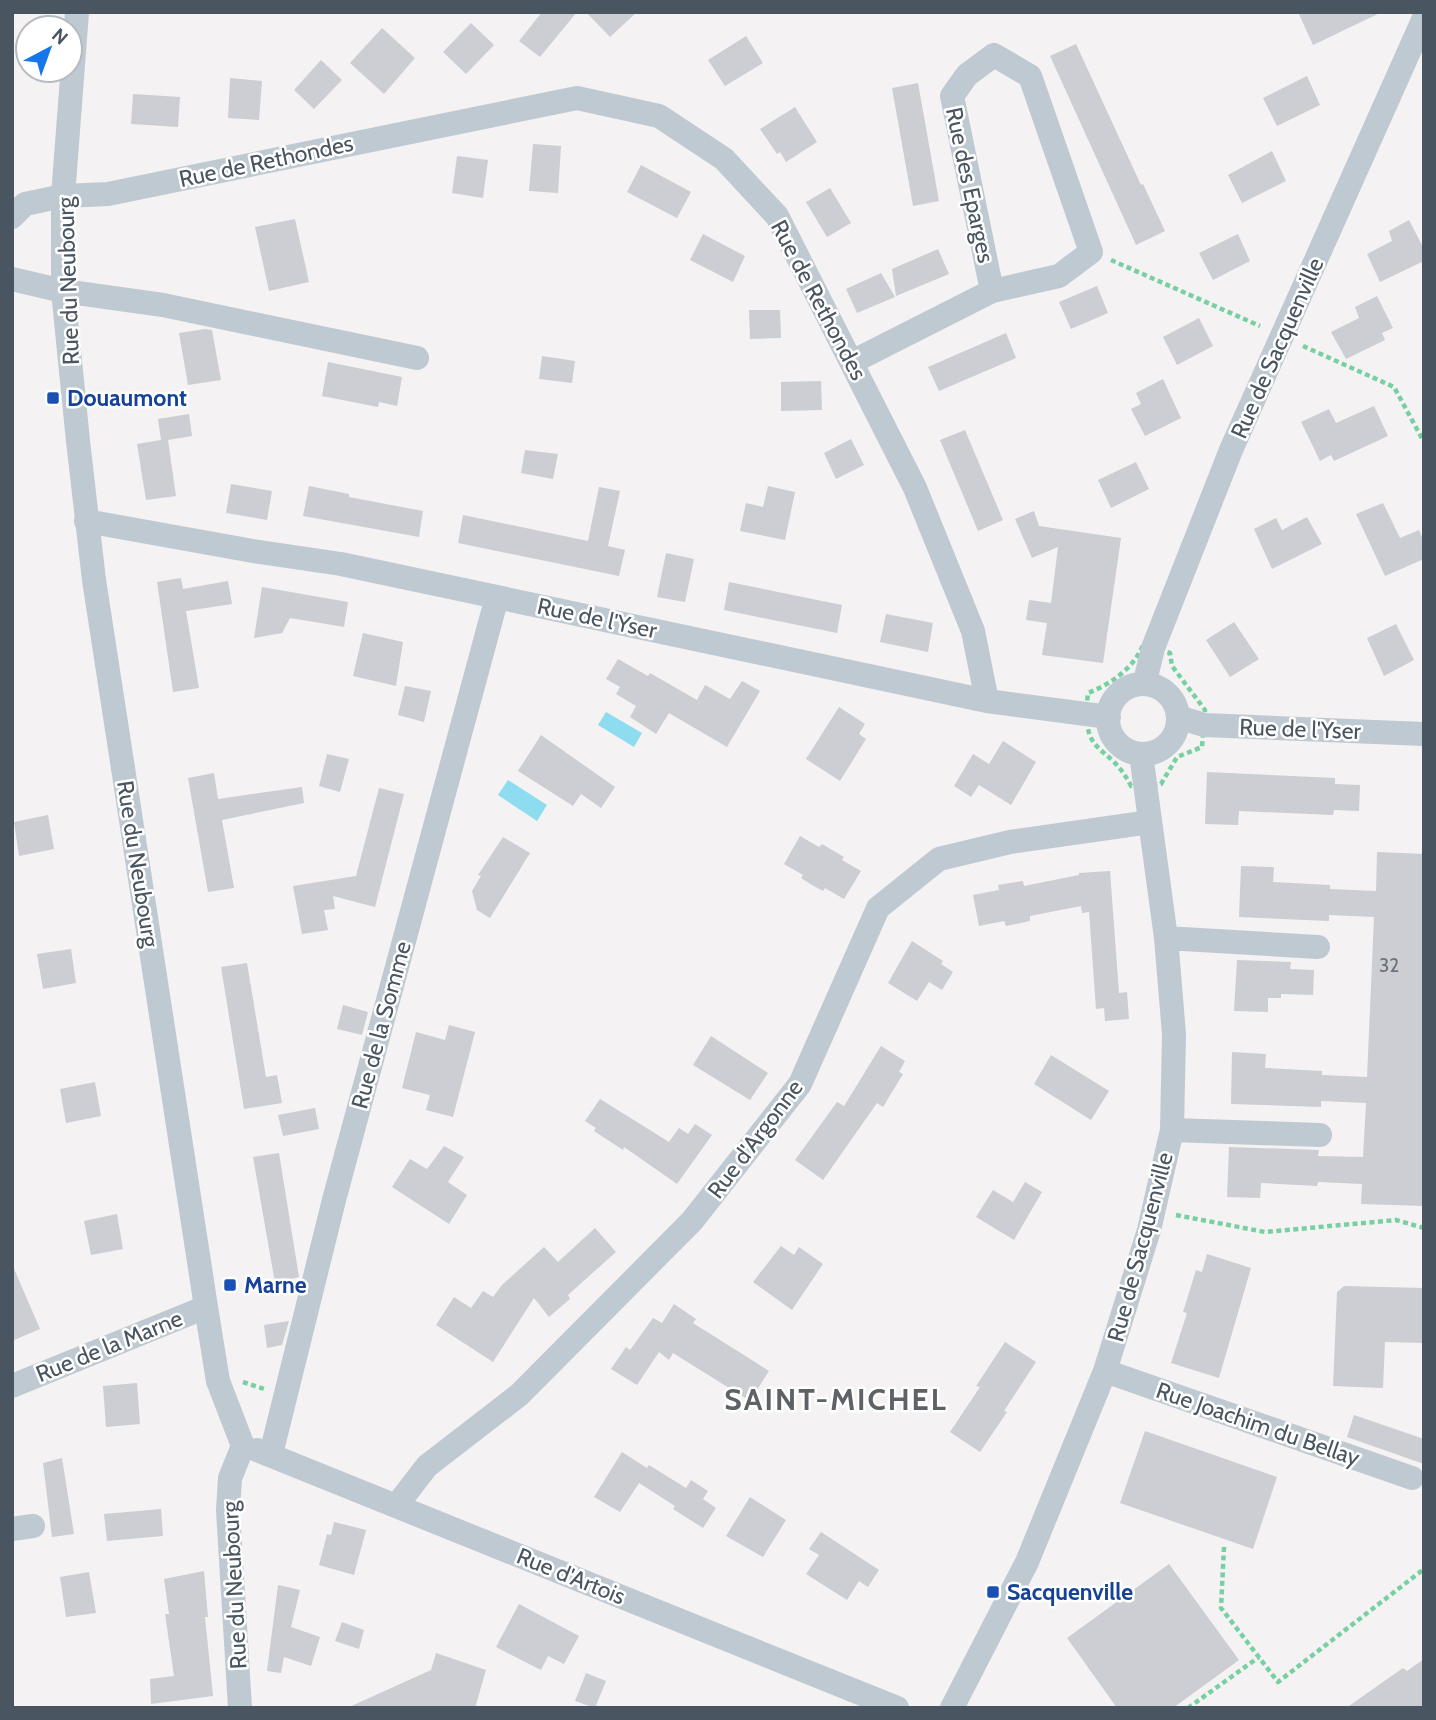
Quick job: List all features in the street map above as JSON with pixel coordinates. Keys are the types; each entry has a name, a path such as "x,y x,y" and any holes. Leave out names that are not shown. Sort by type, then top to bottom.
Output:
{"street":[{"name":"Rue du Neubourg","path":"77,12 63,196 63,291 86,521 205,1307 218,1381 243,1446 230,1478 228,1510 240,1708"},
{"name":"Rue de Sacquenville","path":"1147,684 1153,648 1231,450 1424,18"},
{"name":"Rue des Eparges","path":"852,362 992,291 1059,276 1091,251 1030,76 994,55 967,75 952,96 992,291"},
{"name":"Rue de Rethondes","path":"12,217 25,204 63,196 108,194 577,98 659,116 724,159 777,216 915,488 973,631 987,701"},
{"path":"12,279 63,291 163,304 417,358"},
{"name":"Rue de l'Yser","path":"86,521 341,564 987,701 1108,717"},
{"name":"Rue de la Somme","path":"271,1454 334,1200 497,597"},
{"path":"1147,684 1161,688 1170,696 1176,706 1177,729 1172,740 1163,748 1153,753 1141,754 1120,745 1108,725 1108,717 1111,703 1118,694 1128,687 1147,684"},
{"name":"Rue de l'Yser","path":"1178,717 1204,725 1424,734"},
{"name":"Rue de Sacquenville","path":"952,1708 1027,1562 1105,1371 1153,1211 1172,1130 1174,1034 1166,938 1141,754"},
{"name":"Rue d'Argonne","path":"397,1505 427,1466 519,1395 692,1221 800,1084 878,908 939,859 1010,842 1150,822"},
{"path":"1166,938 1318,947"},
{"path":"1172,1130 1320,1135"},
{"name":"Rue de la Marne","path":"12,1386 205,1307"},
{"name":"Rue Joachim du Bellay","path":"1105,1371 1412,1478"},
{"name":"Rue d'Artois","path":"243,1446 271,1454 897,1708"}],"path":[{"path":"1153,1211 1265,1232 1396,1220 1424,1228"},
{"path":"218,1381 248,1382 285,1399"},
{"path":"1224,1547 1221,1608 1278,1682 1424,1569"},
{"path":"1188,1708 1259,1657"}],"water":[{"path":"606,712 642,733 634,747 598,725"},
{"path":"508,780 547,805 537,821 498,795"}],"building":[{"path":"542,12 577,12 540,57 519,41"},
{"path":"586,12 637,12 610,37"},
{"path":"1298,12 1382,12 1313,45"},
{"path":"471,23 494,45 466,74 443,52"},
{"path":"382,28 415,58 384,94 350,63"},
{"path":"746,36 763,63 725,86 708,60"},
{"path":"1076,44 1165,231 1136,245 1050,56"},
{"path":"321,60 342,80 314,109 294,90"},
{"path":"1307,76 1320,105 1277,126 1263,98"},
{"path":"230,78 262,81 259,120 228,118"},
{"path":"918,83 939,201 913,206 892,88"},
{"path":"133,94 180,97 178,127 131,124"},
{"path":"795,107 817,142 786,162 780,152 777,154 760,129"},
{"path":"533,144 561,146 558,193 529,191"},
{"path":"1272,151 1286,181 1242,203 1228,175"},
{"path":"457,156 488,160 483,198 452,193"},
{"path":"641,165 691,192 677,218 627,192"},
{"path":"830,188 851,223 827,237 806,202"},
{"path":"295,219 309,282 269,291 255,227"},
{"path":"1409,220 1424,249 1424,261 1380,282 1367,254 1392,241 1389,231"},
{"path":"703,234 745,256 733,282 690,260"},
{"path":"1238,234 1250,261 1213,280 1199,253"},
{"path":"938,249 949,274 896,296 892,269"},
{"path":"881,273 895,297 857,313 846,289"},
{"path":"1097,286 1108,313 1071,329 1059,302"},
{"path":"1377,296 1393,328 1382,333 1385,340 1346,359 1331,332 1359,318 1355,307"},
{"path":"749,310 780,310 781,338 750,339"},
{"path":"1199,318 1213,346 1177,365 1163,337"},
{"path":"212,330 221,380 188,385 179,333"},
{"path":"1006,333 1016,358 939,391 928,367"},
{"path":"542,356 575,361 572,383 539,379"},
{"path":"328,362 402,377 397,406 379,402 378,407 322,396"},
{"path":"1163,379 1181,418 1145,436 1131,409 1141,404 1136,393"},
{"path":"821,381 822,410 781,411 781,382"},
{"path":"1374,406 1388,436 1334,461 1331,455 1320,461 1301,422 1329,409 1336,423"},
{"path":"189,414 192,436 168,440 176,496 146,500 137,444 161,440 158,419"},
{"path":"965,430 1003,520 978,531 940,440"},
{"path":"851,439 864,465 836,479 824,453"},
{"path":"525,450 558,454 553,479 521,473"},
{"path":"1136,462 1149,489 1111,508 1098,480"},
{"path":"231,484 272,491 267,520 226,513"},
{"path":"309,486 349,494 349,497 423,511 419,537 303,516"},
{"path":"768,486 795,492 785,540 740,531 746,503 763,507"},
{"path":"599,487 620,491 608,546 625,550 619,576 458,543 463,515 588,541"},
{"path":"1383,503 1400,538 1419,530 1424,542 1424,559 1385,576 1356,514"},
{"path":"1034,511 1039,526 1121,538 1103,663 1042,655 1047,623 1026,620 1029,600 1051,603 1058,547 1032,558 1015,519"},
{"path":"1307,517 1322,544 1272,569 1254,529 1276,518 1282,530"},
{"path":"666,553 694,559 685,602 657,597"},
{"path":"181,578 183,589 228,581 232,604 186,611 199,688 173,692 157,582"},
{"path":"729,582 842,605 837,633 724,610"},
{"path":"262,587 348,602 344,627 290,618 282,633 254,638"},
{"path":"886,614 933,623 928,652 880,642"},
{"path":"1234,622 1259,659 1230,677 1206,640"},
{"path":"1396,624 1414,660 1384,676 1367,638"},
{"path":"363,633 403,642 396,686 353,676"},
{"path":"618,659 648,676 650,673 697,700 705,685 730,699 742,681 760,691 727,747 669,713 656,734 630,717 636,706 616,694 620,687 606,679"},
{"path":"405,686 431,691 424,722 398,715"},
{"path":"839,707 865,724 859,734 866,739 840,781 806,759"},
{"path":"541,735 615,787 601,808 581,794 573,806 518,771"},
{"path":"1003,741 1036,762 1011,805 979,785 971,797 954,786 973,754 989,764"},
{"path":"327,754 349,759 340,792 319,786"},
{"path":"1207,772 1335,778 1335,784 1360,785 1359,811 1334,810 1333,815 1239,811 1238,825 1205,824"},
{"path":"214,773 218,799 302,787 304,803 222,820 234,888 208,892 188,778"},
{"path":"379,788 404,794 375,907 333,896 335,909 324,910 328,930 302,934 293,886 356,876"},
{"path":"48,815 54,849 19,856 14,822"},
{"path":"800,836 819,847 822,844 861,871 844,899 825,888 823,891 812,885 801,878 803,875 784,864"},
{"path":"503,837 530,853 490,918 477,910 472,891 481,876 478,875"},
{"path":"1377,852 1424,854 1424,1206 1361,1204 1362,1184 1318,1182 1317,1186 1261,1183 1260,1198 1227,1197 1229,1147 1319,1150 1318,1156 1363,1157 1366,1103 1321,1101 1321,1107 1231,1104 1232,1052 1266,1054 1265,1068 1367,1077 1374,917 1329,915 1329,921 1239,917 1241,866 1274,867 1273,882 1376,891"},
{"path":"1110,871 1119,993 1127,992 1129,1019 1105,1021 1104,1008 1096,1009 1089,912 1082,913 1081,906 1030,916 1030,921 1006,926 1004,921 979,926 973,895 999,890 998,885 1023,881 1024,886 1079,873"},
{"path":"912,941 943,961 941,964 953,972 942,990 929,982 917,1001 888,983"},
{"path":"71,949 76,983 43,989 37,954"},
{"path":"1237,960 1291,962 1290,969 1314,970 1313,995 1281,994 1281,998 1268,998 1268,1012 1234,1011"},
{"path":"247,963 266,1077 277,1075 282,1103 244,1109 221,967"},
{"path":"343,1005 368,1012 362,1035 337,1029"},
{"path":"449,1025 475,1032 453,1117 426,1110 430,1095 402,1088 416,1032 445,1040"},
{"path":"711,1036 768,1073 750,1100 693,1065"},
{"path":"881,1046 905,1061 899,1072 903,1074 883,1107 877,1103 823,1180 795,1160 837,1102 844,1106"},
{"path":"1051,1055 1109,1091 1091,1120 1034,1084"},
{"path":"95,1082 101,1116 66,1123 60,1089"},
{"path":"600,1099 669,1142 679,1128 688,1134 695,1124 712,1135 677,1184 624,1147 623,1150 594,1131 596,1128 585,1121"},
{"path":"315,1108 319,1129 283,1136 278,1115"},
{"path":"444,1146 464,1157 448,1182 467,1195 449,1224 392,1187 410,1159 427,1169"},
{"path":"279,1153 299,1277 275,1283 253,1157"},
{"path":"1025,1182 1042,1192 1014,1240 976,1217 993,1190 1013,1202"},
{"path":"117,1214 123,1249 91,1255 84,1221"},
{"path":"595,1228 616,1252 568,1295 570,1299 549,1317 534,1298 493,1362 436,1325 454,1297 471,1308 483,1291 493,1297 502,1285 544,1247 558,1262"},
{"path":"781,1246 794,1255 799,1247 823,1264 792,1310 753,1282"},
{"path":"1207,1254 1251,1268 1219,1378 1171,1363 1187,1313 1183,1312 1196,1270 1202,1272"},
{"path":"12,1264 40,1329 12,1341"},
{"path":"1344,1286 1424,1288 1424,1343 1385,1342 1383,1388 1333,1386 1337,1292"},
{"path":"674,1304 696,1319 693,1323 769,1371 750,1401 673,1353 669,1360 659,1352 637,1385 611,1369 626,1347 630,1350 653,1318 662,1323"},
{"path":"289,1321 282,1345 267,1348 264,1325"},
{"path":"1005,1342 1036,1362 980,1452 950,1432 980,1387 976,1386"},
{"path":"137,1383 140,1424 106,1427 103,1386"},
{"path":"1354,1415 1424,1439 1424,1464 1347,1437"},
{"path":"1145,1431 1277,1477 1253,1549 1120,1503"},
{"path":"622,1452 686,1488 691,1480 708,1491 703,1499 716,1508 703,1528 639,1483 620,1512 594,1497"},
{"path":"62,1458 74,1534 52,1537 43,1463"},
{"path":"750,1497 786,1520 763,1557 726,1536"},
{"path":"161,1509 163,1536 107,1541 104,1514"},
{"path":"334,1522 366,1530 354,1575 319,1565 327,1534 331,1535"},
{"path":"821,1532 879,1570 868,1587 859,1581 847,1600 806,1574 819,1555 809,1549"},
{"path":"1169,1564 1239,1660 1173,1708 1117,1708 1067,1638"},
{"path":"204,1571 208,1617 205,1617 213,1696 151,1704 150,1679 174,1676 165,1614 169,1614 164,1579"},
{"path":"89,1572 96,1613 66,1617 60,1577"},
{"path":"278,1585 300,1590 291,1627 320,1637 311,1666 284,1657 281,1673 267,1671"},
{"path":"519,1604 579,1636 564,1664 548,1656 541,1670 496,1647"},
{"path":"342,1622 364,1630 359,1649 335,1641"},
{"path":"436,1653 486,1670 475,1708 347,1708 431,1670"},
{"path":"1424,1659 1424,1708 1346,1708 1403,1668 1407,1671"},
{"path":"586,1673 606,1681 595,1708 575,1701"}],"place":[{"name":"Douaumont","path":"53,398"},
{"name":"Marne","path":"230,1285"},
{"name":"Sacquenville","path":"993,1592"}],"district":[{"name":"SAINT-MICHEL","path":"836,1400"}]}
